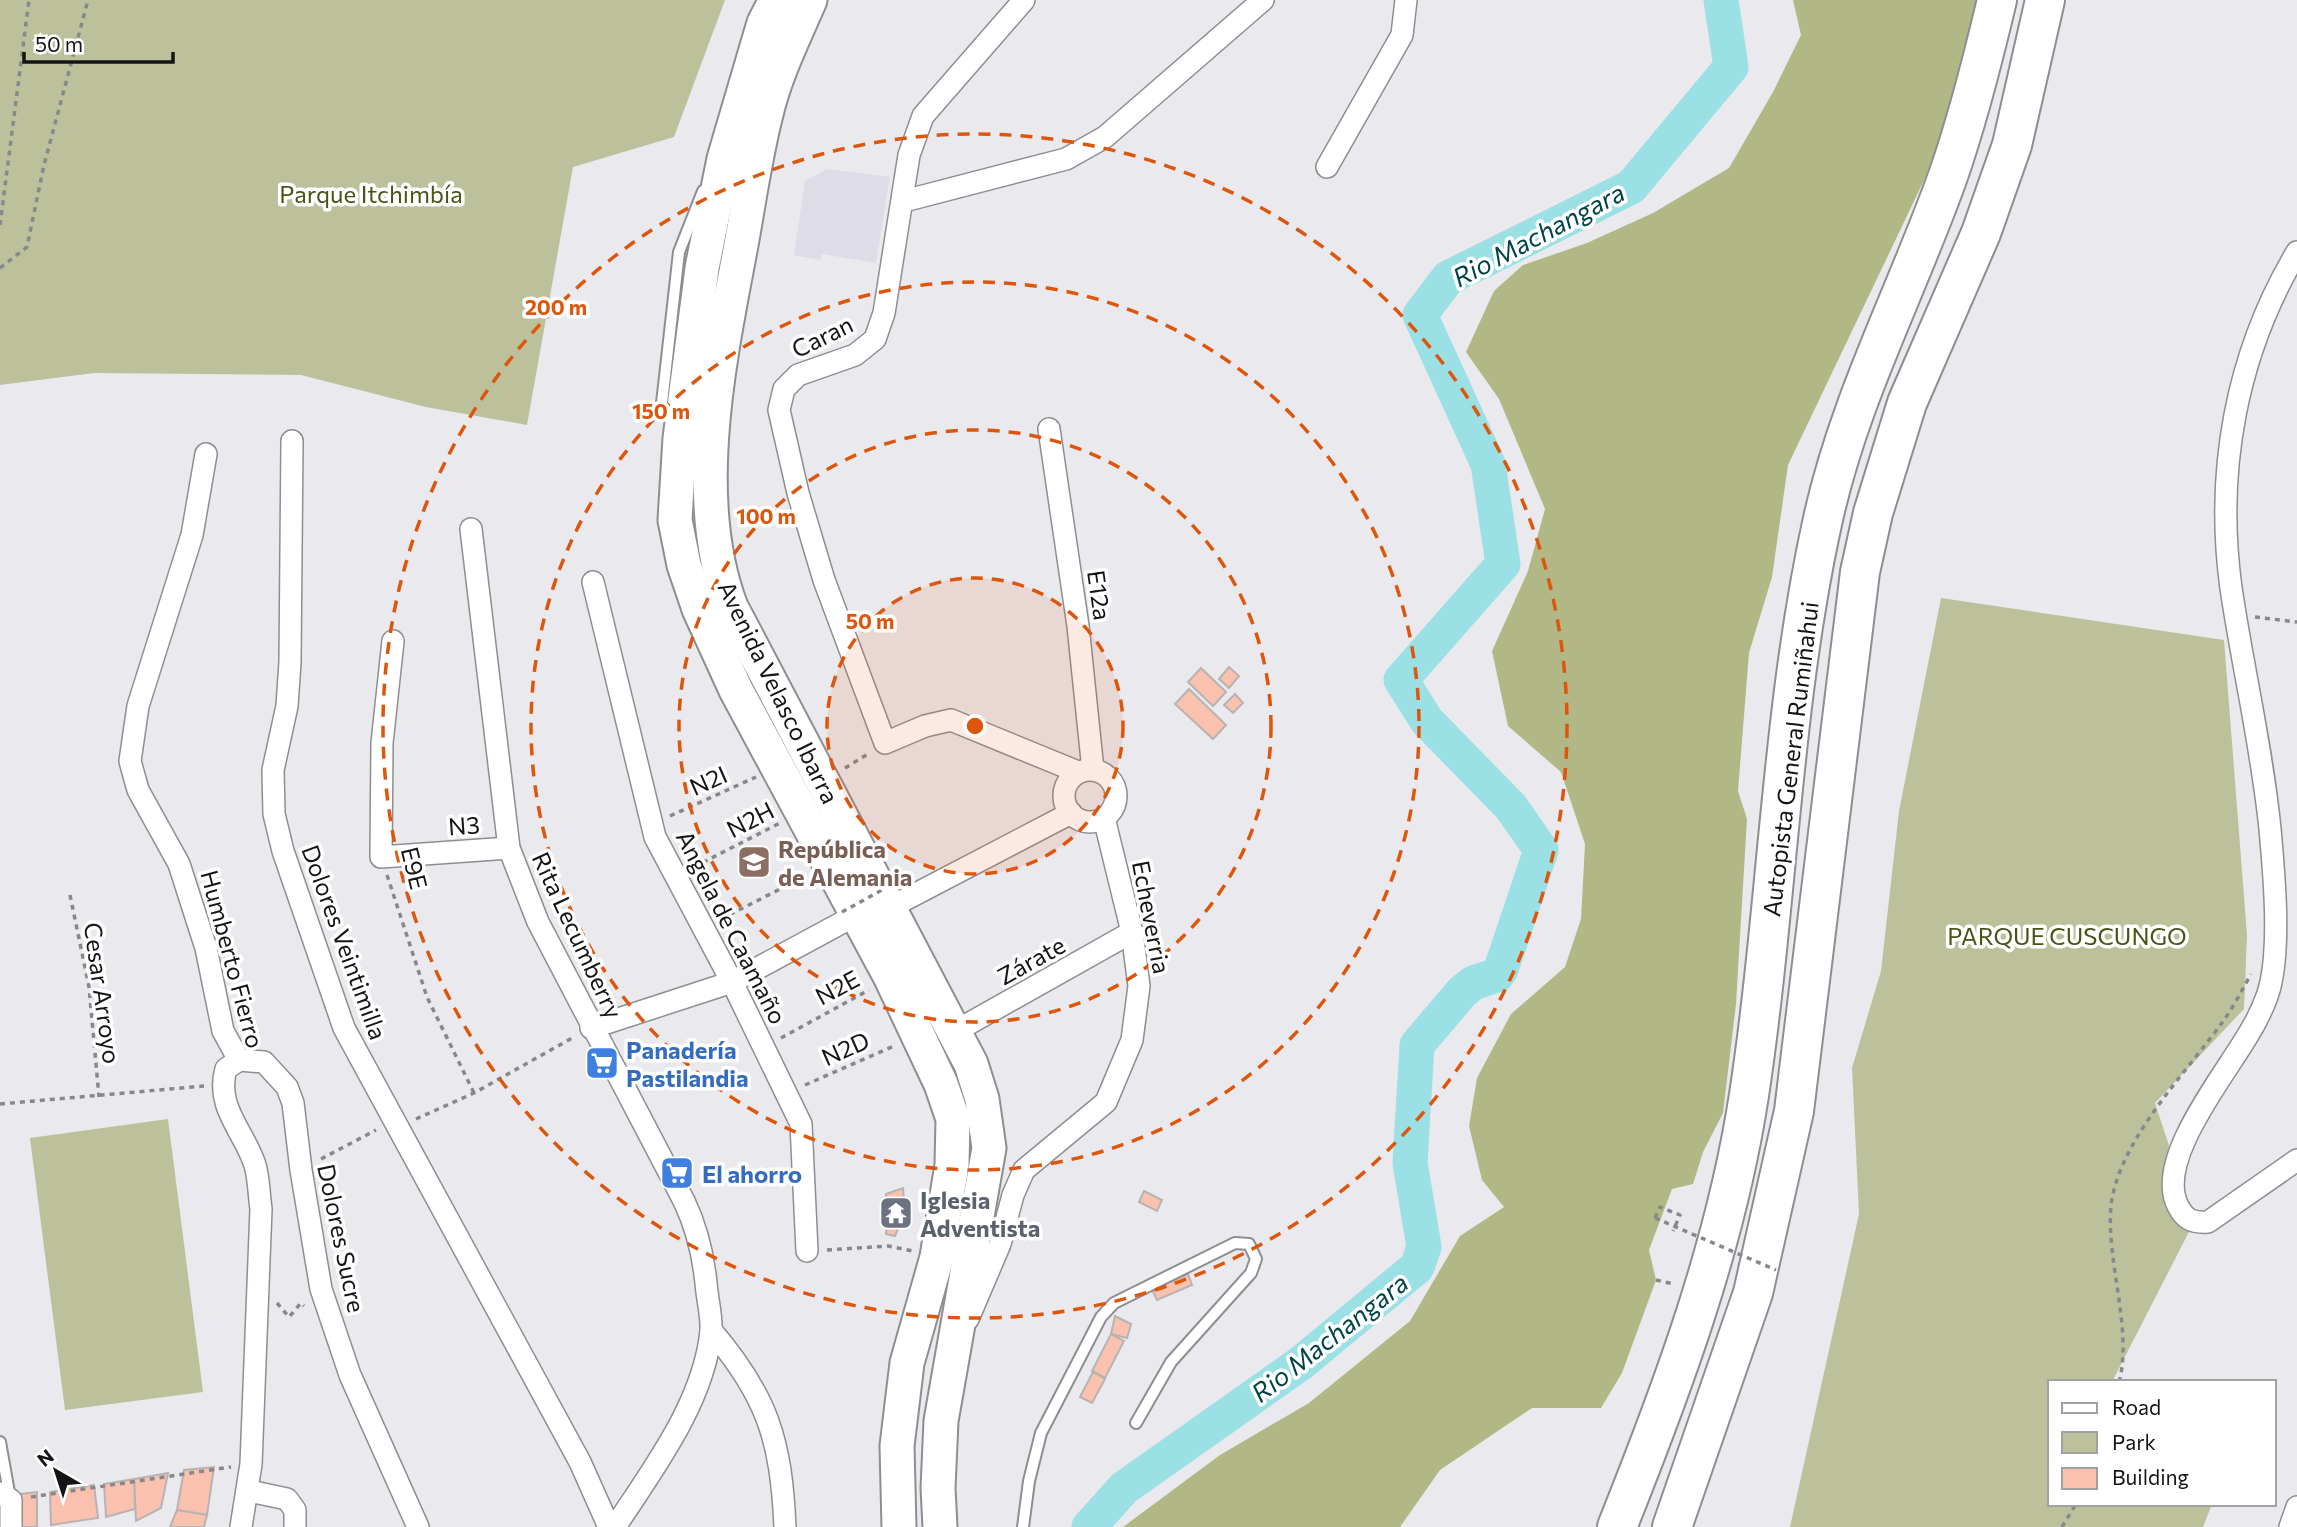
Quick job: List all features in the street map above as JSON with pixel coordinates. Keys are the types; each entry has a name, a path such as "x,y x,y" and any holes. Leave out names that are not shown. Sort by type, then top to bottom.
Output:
{"highway":[{"name":"Autopista General Rumiñahui","path":"1616,1527 1709,1278 1749,1097 1801,641 1823,520 1839,458 1862,393 1949,174 1997,0"},
{"name":"Autopista General Rumiñahui","path":"1672,1527 1752,1293 1794,1111 1857,598 1873,513 1907,403 1981,233 2012,145 2045,0"}],"main road":[{"name":"Avenida Velasco Ibarra","path":"776,0 764,23 724,159 702,268 690,354 675,520 684,565 699,609 777,767 830,864 849,913 891,978 941,1084 953,1119 952,1165 937,1257 908,1363 897,1446 899,1527"},
{"name":"Avenida Velasco Ibarra","path":"810,0 766,112 721,362 711,446 712,518 721,582 731,607 822,783 890,896 971,1064 982,1099 989,1148 941,1422 938,1488 940,1527"}],"street":[{"name":"Caran","path":"885,743 824,580 798,493 779,410 784,389 798,375 855,355 875,339 884,313 904,201 909,155 923,116 1024,0"},
{"path":"904,201 1066,159 1105,137 1263,0"},
{"path":"1327,167 1402,35 1406,0"},
{"path":"2297,252 2258,327 2244,373 2230,441 2227,528 2236,614 2267,799 2274,887 2271,982 2258,1017 2187,1134 2177,1165 2177,1204 2185,1217 2194,1223 2208,1222 2297,1160"},
{"name":"E12a","path":"1049,429 1078,626 1086,771"},
{"name":"Dolores Veintimilla","path":"292,441 290,662 287,706 273,770 274,814 283,851 344,1028 580,1462 608,1527"},
{"name":"Humberto Fierro","path":"206,454 191,535 138,706 130,761 138,790 179,864 206,948 223,1031 239,1060 226,1069 222,1084"},
{"name":"Rita Lecumberry","path":"471,529 509,848 538,922 591,1028 641,1115 696,1226 703,1254 711,1330 693,1397 674,1436 615,1527"},
{"name":"Angela de Caamaño","path":"593,582 655,837 732,982 801,1124 807,1251"},
{"name":"E9E","path":"381,856 382,743 393,640"},
{"path":"885,743 925,726 951,720 1086,771 1102,772 1115,785 1115,804 1104,818 1086,822 1071,813 1064,799 1064,791 1086,771"},
{"path":"890,896 1071,813"},
{"name":"Echeverria","path":"955,1346 985,1284 1024,1170 1106,1102 1132,1040 1139,986 1132,932 1104,818"},
{"name":"N3","path":"381,856 509,848"},
{"path":"591,1028 732,982 849,913"},
{"name":"Zárate","path":"954,1032 1132,932"},
{"name":"Dolores Sucre","path":"239,1060 264,1062 288,1087 293,1103 300,1170 327,1306 349,1375 418,1527"},
{"path":"222,1084 225,1107 244,1136 256,1169 261,1209 251,1464 249,1491 241,1527"},
{"path":"711,1330 740,1365 767,1413 779,1454 785,1527"},
{"path":"249,1491 287,1499 295,1510 295,1527"},
{"path":"11,1497 11,1527"},
{"path":"2290,1527 2297,1507"}],"lane":[{"path":"661,412 678,252 705,188 724,159"},
{"path":"1023,1527 1029,1481 1041,1433 1101,1317 1114,1303 1235,1243 1250,1244 1256,1259 1251,1273 1171,1362 1136,1423"},
{"path":"0,1442 11,1497"}],"path":[{"path":"0,225 29,0"},
{"path":"0,268 27,247 44,165 88,0"},
{"path":"2236,614 2297,622"},
{"path":"822,783 885,743"},
{"name":"N2I","path":"652,824 777,767"},
{"name":"N2H","path":"676,876 802,812"},
{"name":"E9E","path":"381,856 426,997 474,1093"},
{"path":"703,927 830,864"},
{"name":"Cesar Arroyo","path":"70,895 89,987 99,1097"},
{"path":"849,913 890,896"},
{"path":"2119,1380 2122,1335 2110,1232 2112,1204 2118,1181 2131,1150 2153,1114 2225,1018 2252,973"},
{"name":"N2E","path":"763,1047 891,978"},
{"path":"300,1170 395,1124 474,1093 591,1028"},
{"name":"N2D","path":"786,1094 918,1035"},
{"path":"0,1104 222,1084"},
{"path":"1673,1231 1680,1214 1660,1207 1655,1218 1776,1270"},
{"path":"807,1251 888,1245 937,1257"},
{"path":"259,1283 289,1317 301,1303 317,1322 327,1306"},
{"path":"11,1497 251,1464"},
{"path":"2062,1527 2075,1506"}],"shaded area":[{"path":"827,169 890,177 876,263 822,254 820,260 794,255 805,181"}],"green space":[{"name":"Parque Itchimbía","path":"0,0 725,0 674,137 573,167 527,425 426,407 301,375 94,373 0,385"},
{"path":"1793,0 1979,0 1948,130 1788,465 1772,577 1749,653 1738,791 1747,819 1736,1004 1723,1113 1703,1152 1693,1184 1672,1189 1649,1250 1656,1280 1622,1373 1601,1408 1532,1408 1440,1470 1400,1527 1123,1527 1220,1455 1309,1403 1410,1321 1460,1236 1504,1207 1482,1180 1469,1126 1477,1078 1511,1014 1565,967 1581,919 1585,844 1561,772 1508,726 1492,651 1528,571 1545,509 1499,399 1466,352 1494,291 1523,265 1587,243 1653,213 1729,168 1773,92 1801,35"},
{"name":"PARQUE CUSCUNGO","path":"1941,598 2224,640 2247,935 2244,1009 2155,1103 2194,1222 2113,1380 2048,1380 2048,1506 2211,1506 2203,1527 1790,1527 1859,1214 1852,1068 1881,971 1899,811"},
{"path":"168,1119 203,1392 65,1410 30,1138"}],"building":[{"path":"1229,667 1239,676 1229,688 1219,679"},
{"path":"1201,668 1226,692 1213,706 1188,682"},
{"path":"1189,689 1226,725 1213,739 1175,704"},
{"path":"1235,694 1243,703 1233,713 1224,705"},
{"name":"Iglesia Adventista","path":"903,1188 905,1212 895,1236 886,1234 886,1194"},
{"path":"1144,1191 1162,1200 1157,1211 1139,1202"},
{"path":"1188,1274 1192,1285 1157,1300 1152,1289"},
{"path":"1115,1316 1131,1324 1127,1338 1111,1334"},
{"path":"1111,1334 1124,1341 1105,1378 1092,1371"},
{"path":"1093,1372 1105,1379 1092,1403 1080,1397"},
{"path":"214,1467 207,1515 177,1510 184,1470"},
{"path":"168,1473 161,1508 136,1521 134,1479"},
{"path":"134,1479 135,1509 106,1517 104,1484"},
{"path":"94,1485 98,1518 51,1525 50,1492"},
{"path":"37,1492 37,1527 22,1527 5,1518 11,1495"},
{"path":"177,1510 207,1515 204,1527 170,1527"}],"waterway":[{"name":"Rio Machangara","path":"1089,1527 1124,1488 1301,1363 1417,1267 1424,1247 1410,1163 1417,1045 1462,992 1473,983 1497,975 1501,969 1541,850 1511,807 1427,721 1401,680 1503,564 1488,464 1420,315 1448,278 1631,187 1731,67 1721,0"}],"place":[{"name":"República de Alemania","path":"754,862"},
{"name":"Panadería Pastilandia","path":"602,1063"},
{"name":"El ahorro","path":"677,1173"},
{"name":"Iglesia Adventista","path":"896,1213"}]}
